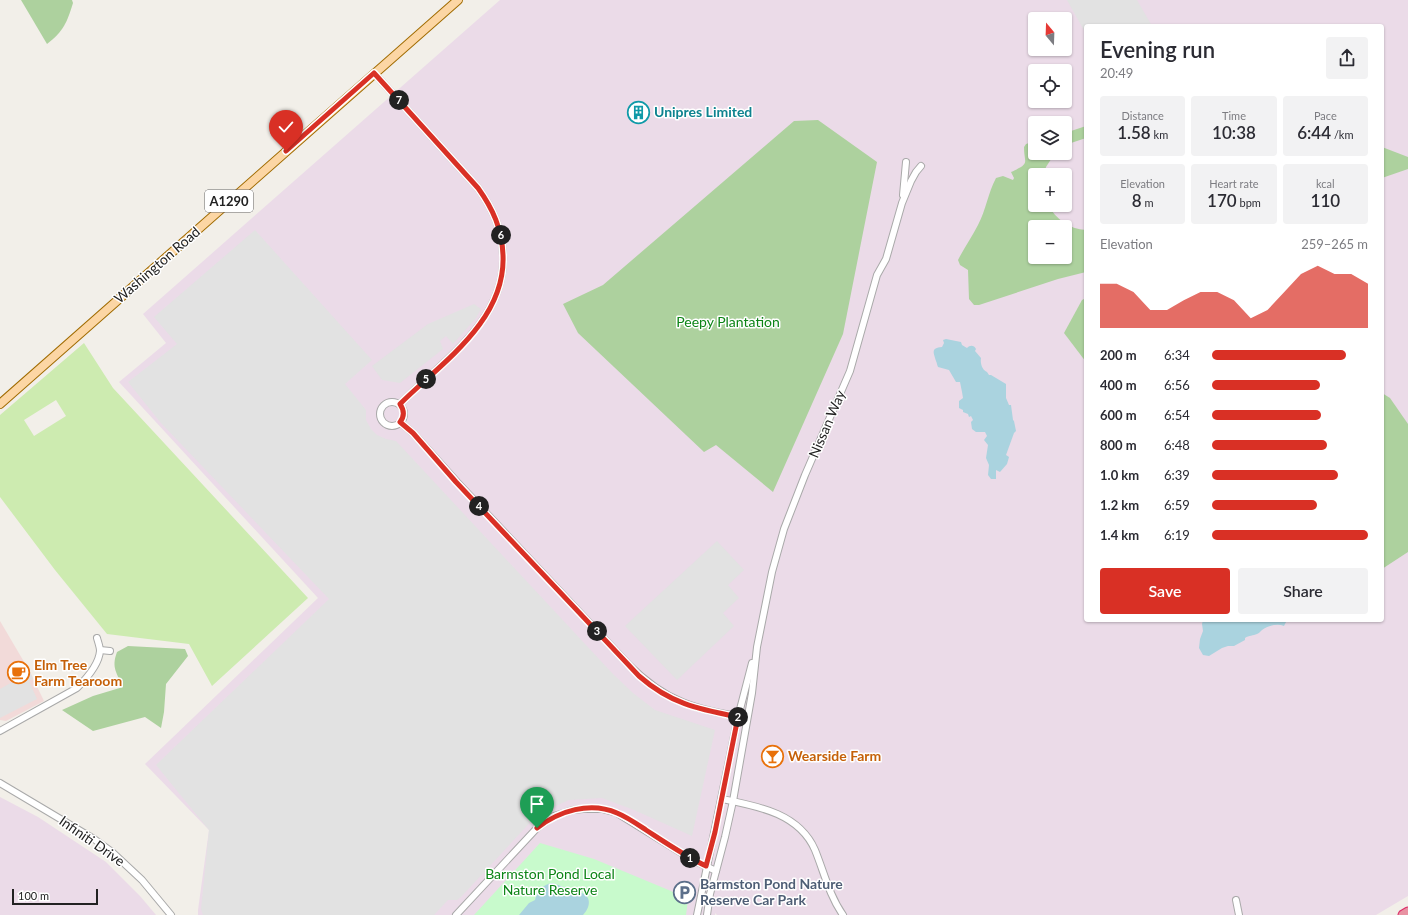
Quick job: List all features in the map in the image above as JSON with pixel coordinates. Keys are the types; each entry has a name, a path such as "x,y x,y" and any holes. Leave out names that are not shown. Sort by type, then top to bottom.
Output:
{"highway":[{"path":"1403,915 1408,912"}],"main road":[{"name":"Washington Road","path":"0,404 458,0"}],"street":[{"path":"374,73 478,188 496,217 503,249 501,280 498,291 488,313 467,340 400,404"},
{"path":"902,203 906,162"},
{"path":"902,203 911,181 921,166"},
{"name":"Nissan Way","path":"697,915 738,717 757,647 772,572 784,528 850,371 877,275 886,259 902,203"},
{"path":"393,402 400,404 404,415 400,422 390,425 383,422 380,415 381,408 386,403 393,402"},
{"path":"400,422 413,433 456,482 639,676 658,691 678,702 700,709 747,718"},
{"path":"0,731 77,688 96,664 100,650 97,638"},
{"name":"Nissan Way","path":"707,915 733,801 752,693 757,647"},
{"path":"100,650 110,651"},
{"name":"Infiniti Drive","path":"0,783 112,852 142,880 171,915"},
{"path":"722,799 760,807 791,820 803,832 814,850 828,888 843,915"},
{"path":"456,915 537,828 554,816 573,810 602,809 617,813 693,860 716,871"},
{"path":"1236,900 1239,915"}],"shaded area":[{"path":"500,0 1408,0 1408,896 1376,915 717,915 715,913 715,915 198,915 209,830 145,764 318,598 119,382 166,343 143,314"},
{"path":"1067,0 1137,0 1151,24 1084,24 1084,30"},
{"path":"255,230 372,360 345,384 366,410 366,420 371,429 377,435 396,441 613,674 633,693 655,710 715,730 692,836 634,810 602,798 569,800 538,814 461,897 457,900 448,900 434,915 203,915 201,909 209,830 156,765 329,599 161,423 128,382 177,344 154,317"},
{"path":"474,304 481,309 476,318 453,344 446,336 440,341 443,349 400,383 382,380 372,366 428,324"},
{"path":"717,541 744,570 728,585 739,598 723,613 734,626 677,680 625,626"},
{"path":"0,621 30,672 44,701 6,721 0,720"},
{"path":"30,672 33,679 29,681 37,699 0,718 0,689"},
{"path":"0,797 38,817 106,862 140,896 156,915 0,915"}],"green space":[{"path":"21,0 72,0 73,3 64,26 47,44"},
{"name":"Peepy Plantation","path":"818,120 877,162 843,334 773,492 716,445 704,452 578,333 563,304 603,285 794,121"},
{"path":"1084,127 1084,139 1072,143 1072,131"},
{"path":"1028,143 1028,160 1050,160 1046,168 1028,168 1028,212 1053,212 1061,220 1028,220 1028,264 1072,264 1072,227 1084,230 1084,272 1058,279 979,305 974,305 969,299 968,270 960,265 958,260 981,219 996,178 1003,176 1013,180 1014,178 1011,172 1024,165 1024,147"},
{"path":"1384,148 1408,157 1408,169 1384,177"},
{"path":"1084,299 1084,359 1064,333 1082,300"},
{"path":"84,343 113,388 308,598 212,686 189,644 107,634 55,570 0,497 0,415","holes":["56,400 66,416 34,436 24,420"]},
{"path":"1384,394 1390,398 1408,424 1408,552 1384,568"},
{"path":"128,646 185,649 188,656 166,684 161,728 145,717 93,731 62,710 93,696 123,687 116,670 115,658 117,652"},
{"name":"Barmston Pond Local Nature Reserve","path":"540,843 594,859 671,891 688,900 686,915 474,915"}],"water":[{"path":"946,339 961,342 962,345 967,348 973,346 981,358 981,364 984,370 989,375 1006,384 1006,398 1009,405 1011,405 1016,431 1006,455 1009,457 1007,464 1000,472 996,470 996,479 991,479 988,475 989,465 986,458 988,445 984,440 987,436 985,432 976,432 972,429 971,422 973,420 971,416 969,417 968,414 959,408 959,401 963,398 960,382 956,382 949,370 938,367 934,356 934,350 942,347 944,343 943,340"},
{"path":"1202,622 1286,622 1284,626 1273,625 1267,627 1257,634 1246,637 1245,640 1234,646 1222,648 1209,656 1203,655 1199,648 1203,631"},
{"path":"552,883 575,892 582,893 588,898 589,904 583,915 519,915 529,903 535,900 541,889"}],"place":[{"name":"Unipres Limited","path":"638,112"},
{"name":"Elm Tree Farm Tearoom","path":"18,673"},
{"name":"Wearside Farm","path":"772,756"},
{"name":"Barmston Pond Nature Reserve Car Park","path":"685,892"}],"route":[{"path":"286,151 374,73 468,175 492,209 496,217 502,240 502,272 498,291 488,313 467,340 400,404 404,415 400,422 413,433 456,482 639,676 658,691 678,702 692,707 738,717 715,832 706,866 693,860 617,813 602,809 592,808 564,812 554,816 537,828"}]}
